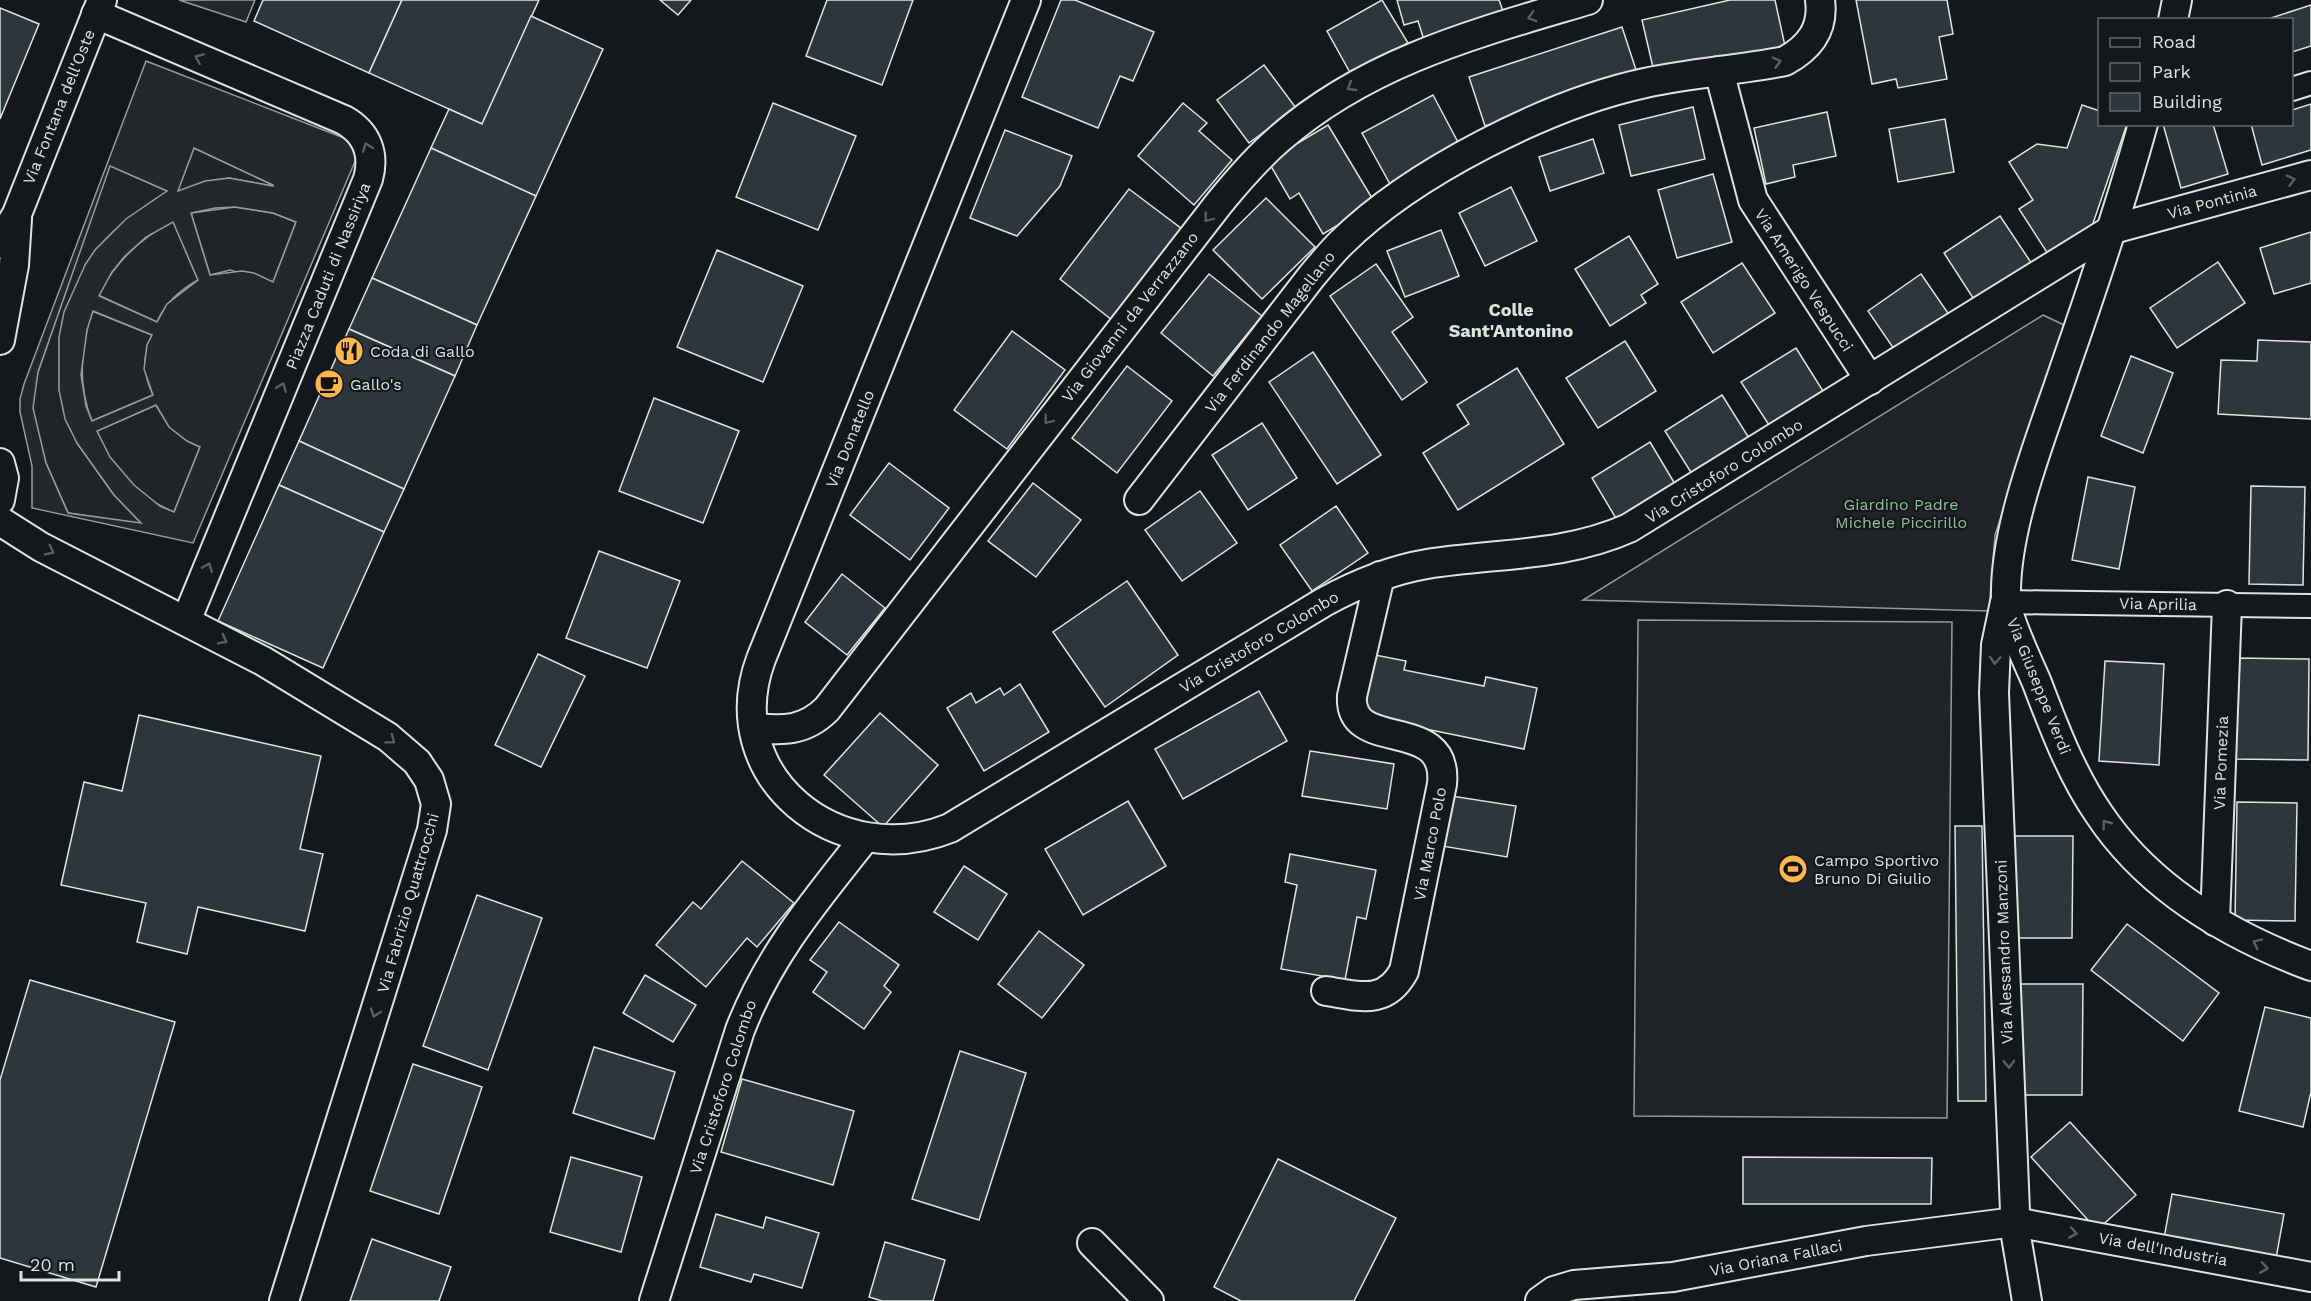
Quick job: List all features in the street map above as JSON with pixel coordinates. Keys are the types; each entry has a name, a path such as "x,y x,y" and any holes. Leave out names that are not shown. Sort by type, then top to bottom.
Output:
{"street":[{"name":"Via Donatello","path":"864,839 823,823 789,797 767,767 755,728 751,701 755,674 1026,0"},
{"name":"Via Giovanni da Verrazzano","path":"755,728 789,730 807,725 826,709 1220,202 1278,140 1327,101 1358,82 1408,57 1459,38 1588,0"},
{"name":"Via Ferdinando Magellano","path":"1139,500 1311,277 1342,242 1377,213 1462,157 1531,122 1582,100 1646,83 1785,60 1799,53 1812,41 1819,26 1820,0"},
{"path":"2173,18 2177,0"},
{"name":"Via Fontana dell'Oste","path":"0,243 17,214 99,7"},
{"name":"Piazza Caduti di Nassiriya","path":"99,7 344,120 363,135 371,156 368,179 186,621"},
{"name":"Via Amerigo Vespucci","path":"1719,71 1753,200 1870,380"},
{"path":"2293,89 2311,83"},
{"name":"Via Giuseppe Verdi","path":"2142,126 2114,229 2030,472 2013,539 2006,602 2048,711 2080,783 2099,814 2144,869 2179,897 2216,921 2260,945 2311,966"},
{"name":"Via Pontinia","path":"2114,229 2311,175"},
{"name":"Via Fontana dell'Oste","path":"0,340 14,265 17,214"},
{"name":"Via Cristoforo Colombo","path":"654,1301 740,1030 755,991 789,935 864,839 912,840 950,828 1324,602 1380,576 1425,565 1553,551 1603,539 1657,513 2114,229"},
{"path":"0,463 4,478 0,500"},
{"name":"Via Fabrizio Quattrocchi","path":"0,521 41,547 263,661 387,737 423,770 432,787 436,804 432,830 284,1301"},
{"name":"Via Marco Polo","path":"1326,991 1370,997 1391,989 1399,981 1407,963 1442,784 1440,764 1428,747 1419,740 1369,728 1359,721 1353,710 1352,696 1380,576"},
{"name":"Via Aprilia","path":"2006,602 2311,606"},
{"name":"Via Alessandro Manzoni","path":"2006,602 1996,645 1994,678 2015,1222 2020,1275 2027,1301"},
{"name":"Via Pomezia","path":"2216,921 2227,605"},
{"name":"Via dell'Industria","path":"2015,1222 2311,1277"},
{"name":"Via Oriana Fallaci","path":"1540,1301 1564,1287 1583,1283 1682,1276 1866,1241 2015,1222"},
{"path":"1092,1243 1149,1301"}],"green space":[{"path":"194,148 277,187 229,178 177,192"},
{"path":"109,165 168,191 122,224 103,242 85,265 77,443 114,495 142,524 68,513 46,463 37,433 33,408 38,372"},
{"path":"235,207 273,213 296,222 273,282 230,270 210,275 191,213"},
{"path":"173,221 198,280 174,298 164,309 157,322 98,295 112,272 139,243"},
{"path":"92,311 152,335 145,365 147,380 153,395 92,421 84,393 82,366 85,339"},
{"name":"Giardino Padre Michele Piccirillo","path":"2043,315 2064,325 1995,535 1989,611 1583,600"},
{"path":"156,405 174,430 200,447 174,512 149,499 126,480 108,457 97,431"},
{"name":"Campo Sportivo Bruno Di Giulio","path":"1638,620 1952,622 1947,1118 1634,1116"}],"shaded area":[{"path":"179,0 255,0 246,22"},
{"path":"146,61 362,145 193,543 32,508 32,466 20,412 20,399","holes":["194,148 273,185 229,178 205,181 178,191","110,166 167,191 126,219 95,250 85,265 64,312 59,337 59,390 65,419 77,443 114,495 141,523 68,513 46,463 33,408 38,372","235,207 273,213 296,222 273,282 254,273 242,271 210,275 191,213","173,222 198,280 167,304 157,322 99,296 112,272 125,256 146,237","93,311 152,335 147,345 144,369 153,395 92,421 86,406 81,375 87,330","156,405 169,427 187,441 200,447 174,512 160,506 134,485 110,457 97,431"]}],"building":[{"path":"263,0 402,0 369,73 254,21"},
{"path":"402,0 539,0 482,124 369,73"},
{"path":"660,0 691,0 678,15"},
{"path":"827,0 913,0 882,85 806,56"},
{"path":"1061,0 1075,0 1154,32 1133,81 1120,76 1098,128 1022,97"},
{"path":"1382,0 1408,43 1352,76 1327,31"},
{"path":"1397,0 1499,0 1504,14 1424,40 1418,21 1404,25"},
{"path":"1730,0 1775,0 1785,46 1655,76 1642,20"},
{"path":"1856,0 1947,0 1953,34 1939,37 1947,79 1898,88 1896,79 1872,84"},
{"path":"2311,5 2311,46 2293,52 2293,18 2271,18"},
{"path":"0,8 39,24 0,119"},
{"path":"531,16 603,49 536,196 431,148 449,109 482,124"},
{"path":"1622,27 1638,76 1485,126 1469,77"},
{"path":"1264,65 1296,108 1249,143 1217,100"},
{"path":"1433,95 1460,146 1390,184 1362,133"},
{"path":"773,103 856,136 818,230 736,197"},
{"path":"1183,103 1207,123 1199,131 1232,160 1194,205 1138,156"},
{"path":"2311,104 2311,150 2262,165 2252,126 2293,126 2293,110"},
{"path":"2082,105 2098,110 2098,126 2126,126 2090,232 2050,257 2019,209 2033,200 2009,162 2037,144 2067,148"},
{"path":"1693,107 1705,159 1631,176 1619,125"},
{"path":"1827,112 1836,156 1793,165 1795,177 1766,184 1754,128"},
{"path":"1945,119 1954,172 1898,182 1889,129"},
{"path":"1328,125 1375,203 1323,234 1299,193 1290,199 1268,161"},
{"path":"2164,126 2214,126 2228,174 2181,188"},
{"path":"1005,130 1072,156 1060,186 1017,236 970,218"},
{"path":"1593,139 1604,173 1550,191 1539,157"},
{"path":"431,148 536,196 477,325 372,278"},
{"path":"1713,174 1732,242 1677,258 1658,190"},
{"path":"1511,187 1537,241 1485,266 1459,213"},
{"path":"1129,189 1182,229 1112,320 1060,279"},
{"path":"1266,198 1315,247 1262,299 1213,250"},
{"path":"2000,216 2032,264 1975,301 1944,253"},
{"path":"1441,230 1459,276 1405,297 1387,251"},
{"path":"2311,232 2311,283 2274,294 2260,248"},
{"path":"1629,236 1658,284 1641,295 1646,303 1610,326 1575,269"},
{"path":"717,250 803,286 763,382 677,347"},
{"path":"2218,262 2245,303 2177,348 2150,308"},
{"path":"1742,263 1775,313 1713,353 1681,302"},
{"path":"1376,264 1413,317 1392,332 1427,382 1402,400 1330,296"},
{"path":"1209,274 1262,316 1213,376 1161,333"},
{"path":"1921,274 1950,316 1896,352 1868,311"},
{"path":"372,278 477,325 455,376 349,329"},
{"path":"349,329 455,376 404,489 299,441"},
{"path":"1012,331 1065,370 1007,449 954,410"},
{"path":"2258,340 2311,342 2311,419 2218,414 2221,360 2257,361"},
{"path":"1625,341 1656,391 1598,428 1566,378"},
{"path":"1796,348 1823,391 1769,425 1741,382"},
{"path":"1313,352 1381,455 1337,484 1269,382"},
{"path":"2131,356 2173,373 2143,453 2101,436"},
{"path":"1127,366 1172,401 1117,473 1072,438"},
{"path":"1517,368 1564,444 1458,510 1423,453 1469,424 1457,405"},
{"path":"1722,395 1749,438 1692,474 1665,431"},
{"path":"654,398 739,431 703,523 619,491"},
{"path":"1262,423 1297,478 1248,510 1212,455"},
{"path":"299,441 404,489 384,532 279,485"},
{"path":"1650,442 1675,484 1617,520 1592,478"},
{"path":"889,463 949,508 910,560 850,515"},
{"path":"2088,477 2135,487 2119,569 2072,560"},
{"path":"1033,483 1081,520 1036,577 988,541"},
{"path":"279,485 384,532 323,668 218,621"},
{"path":"2251,486 2305,487 2303,585 2249,584"},
{"path":"1200,491 1237,543 1182,581 1145,530"},
{"path":"1336,506 1368,553 1312,591 1280,545"},
{"path":"599,551 680,581 647,668 566,638"},
{"path":"842,574 885,608 847,655 805,622"},
{"path":"1127,581 1178,655 1105,707 1053,632"},
{"path":"538,654 585,676 541,767 495,745"},
{"path":"1370,654 1406,661 1404,670 1484,686 1486,677 1537,688 1524,749 1357,715"},
{"path":"2235,658 2309,659 2308,760 2235,759"},
{"path":"2105,661 2164,664 2159,765 2099,761"},
{"path":"1020,684 1049,732 984,771 947,708 971,693 976,703 1000,688 1004,695"},
{"path":"1259,691 1287,741 1183,799 1155,749"},
{"path":"880,713 938,765 883,827 824,775"},
{"path":"139,715 321,756 300,849 323,854 305,931 198,907 187,954 137,942 146,903 61,885 84,782 122,791"},
{"path":"1310,751 1394,764 1387,809 1302,796"},
{"path":"1445,795 1516,806 1507,857 1436,845"},
{"path":"1128,801 1166,866 1083,915 1045,849"},
{"path":"2237,802 2297,803 2295,921 2235,920"},
{"path":"1955,826 1982,826 1986,1101 1958,1101"},
{"path":"2012,836 2073,836 2072,938 2012,938"},
{"path":"1290,854 1376,870 1366,919 1357,917 1345,980 1281,969 1297,885 1285,882"},
{"path":"742,861 794,903 757,947 747,938 706,987 656,945 693,902 701,909"},
{"path":"964,866 1007,894 978,940 934,912"},
{"path":"477,895 542,918 488,1070 423,1046"},
{"path":"839,922 899,965 884,986 891,992 864,1029 813,992 827,972 810,960"},
{"path":"2127,924 2219,993 2183,1041 2091,970"},
{"path":"1039,931 1084,965 1042,1018 998,984"},
{"path":"645,975 696,1005 673,1042 623,1013"},
{"path":"30,980 175,1022 96,1287 0,1258 0,1080"},
{"path":"2016,984 2083,984 2082,1095 2016,1095"},
{"path":"2265,1007 2311,1018 2311,1092 2303,1127 2239,1111"},
{"path":"594,1047 675,1072 654,1139 573,1113"},
{"path":"960,1051 1026,1073 979,1220 912,1199"},
{"path":"413,1064 482,1087 439,1214 370,1191"},
{"path":"742,1079 854,1111 833,1185 721,1152"},
{"path":"2070,1122 2136,1195 2097,1230 2031,1157"},
{"path":"571,1157 642,1177 621,1252 550,1232"},
{"path":"1743,1157 1932,1158 1931,1204 1743,1204"},
{"path":"1278,1159 1396,1218 1354,1301 1241,1301 1214,1287"},
{"path":"2172,1194 2284,1214 2275,1264 2163,1244"},
{"path":"716,1214 763,1228 766,1217 819,1233 802,1288 754,1274 751,1282 700,1267"},
{"path":"372,1239 451,1267 439,1301 350,1301"},
{"path":"885,1242 945,1260 933,1301 882,1301 869,1297"}],"place":[{"name":"Coda di Gallo","path":"349,351"},
{"name":"Gallo's","path":"329,384"},
{"name":"Campo Sportivo Bruno Di Giulio","path":"1793,869"}],"district":[{"name":"Colle Sant'Antonino","path":"1511,319"}]}
